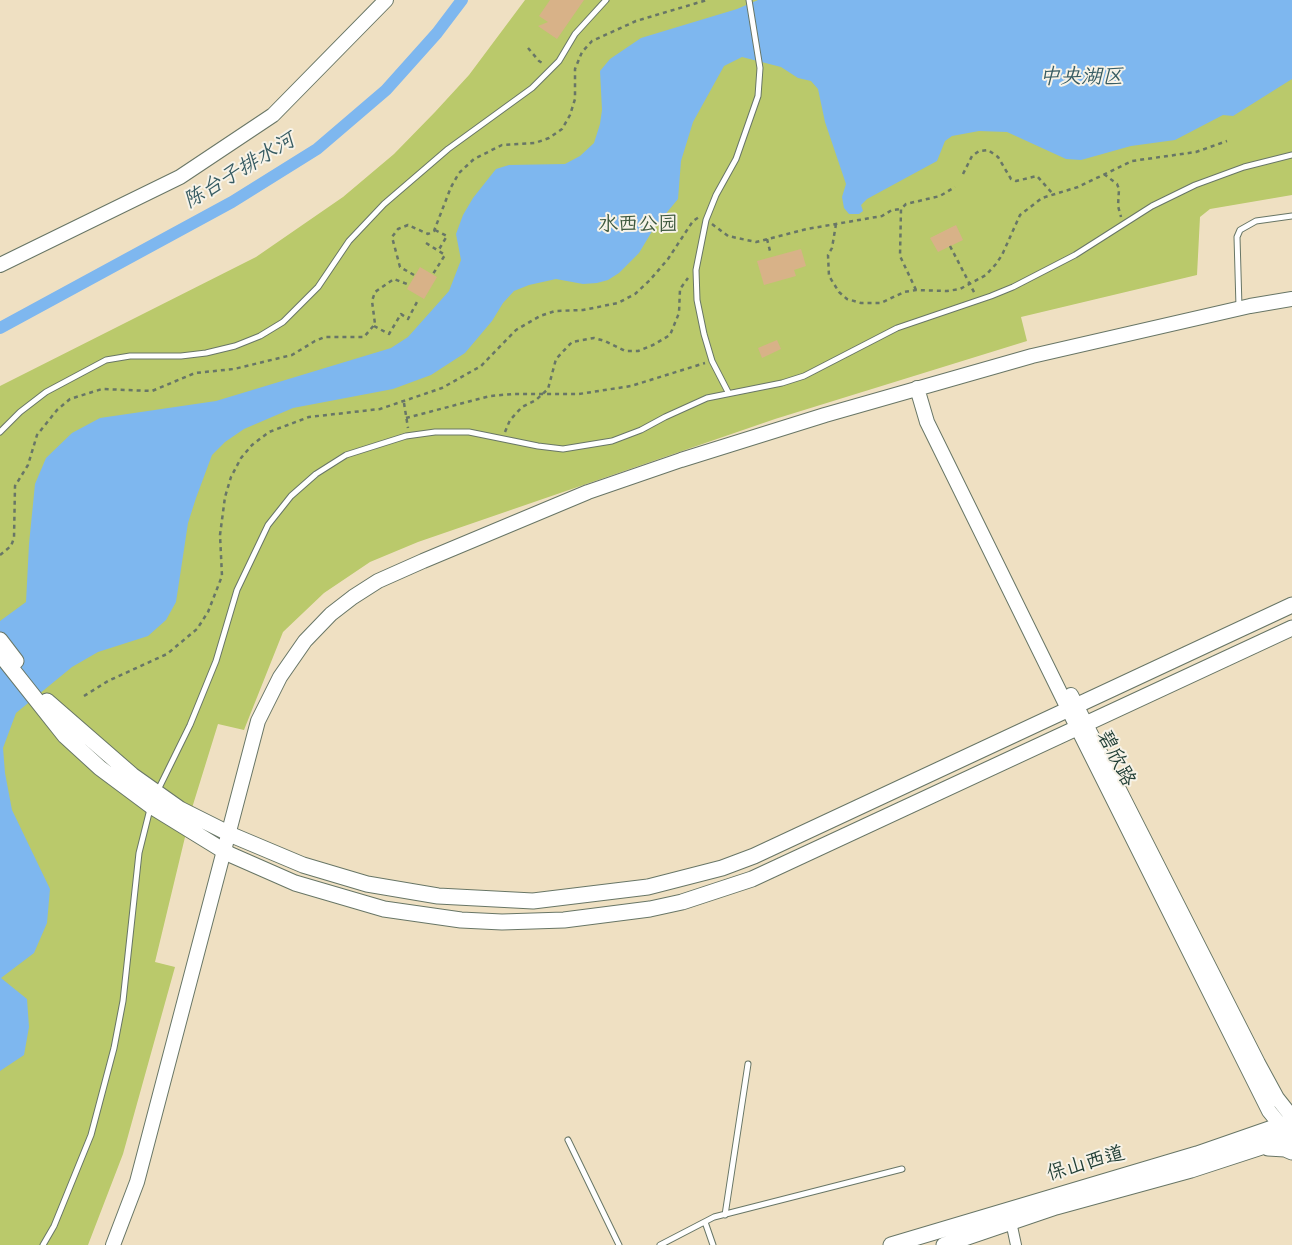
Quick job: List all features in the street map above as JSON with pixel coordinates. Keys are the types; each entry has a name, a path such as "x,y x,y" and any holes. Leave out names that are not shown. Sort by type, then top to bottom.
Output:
{"main road":[{"path":"154,800 180,809 231,834 303,865 367,884 438,896 534,901 610,893 688,878 754,856 1292,606"},
{"path":"0,640 65,736 89,758 154,800 226,852 295,883 334,896 384,909 419,915 502,922 564,920 610,915 682,902 752,879 1292,628"},
{"path":"0,654 48,710"},
{"path":"1252,1143 1279,1148 1290,1134"},
{"name":"保山西道","path":"890,1245 1009,1216 1252,1143 1290,1134"},
{"name":"保山西道","path":"944,1245 1009,1216"}],"street":[{"path":"0,265 180,177 265,120 386,0"},
{"path":"114,1245 137,1182 226,852 261,734 278,694 303,654 320,633 360,599 405,575 592,496 663,472 921,390 1292,299"},
{"path":"1239,312 1292,305"},
{"name":"碧欣路","path":"921,390 933,419 1059,674 1082,726 1269,1111 1290,1134"},
{"path":"121,1245 141,1193 165,1104 226,852"},
{"path":"1009,1216 1016,1245"}],"lane":[{"path":"0,432 20,412 46,392 106,360 130,356 181,356 206,353 244,343 283,322 318,287 349,241 384,204 448,149 532,88 553,67 575,34 606,0"},
{"path":"728,392 712,361 704,334 698,300 696,270 706,220 716,195 736,158 758,96 760,68 749,0"},
{"path":"43,1245 54,1226 91,1135 114,1048 123,1001 139,853 154,800 190,725 216,661 237,590 268,525 291,496 346,454 409,436 436,432 469,432 563,449 585,447 612,441 641,430 684,407 728,392 782,384 804,376 897,328 978,300 1047,270 1152,206 1195,185 1244,167 1292,155"},
{"path":"1239,312 1237,237 1240,230 1256,222 1292,216"},
{"path":"725,1215 748,1064"},
{"path":"568,1140 619,1245"},
{"path":"660,1245 705,1222 725,1215 902,1169"},
{"path":"705,1222 714,1245"}],"path":[{"path":"414,275 400,267 392,237 403,226 415,226 428,234 435,230 440,212 459,173 474,159 502,145 535,143 549,138 562,129 570,116 575,99 575,69 582,52 592,42 636,21 707,0"},
{"path":"528,48 539,61 553,67"},
{"path":"836,224 832,248 828,255 829,276 839,292 855,302 881,303 904,292 916,290 947,291 960,289 986,275 1002,255 1020,215 1036,202 1053,194 1078,187 1132,160 1196,152 1227,141"},
{"path":"963,174 972,156 979,151 988,150 998,157 1011,179 1016,180 1037,176 1053,194"},
{"path":"1104,174 1117,184 1119,189 1118,211 1127,222"},
{"path":"706,220 728,236 756,242 882,216 892,210 901,209 906,204 940,196 955,187"},
{"path":"901,209 900,256 916,290"},
{"path":"435,230 447,236 438,250"},
{"path":"767,239 770,251"},
{"path":"426,243 445,255 433,274"},
{"path":"950,246 978,300"},
{"path":"506,440 505,432 510,420 522,406 536,400 548,389 556,359 572,342 594,338 625,351 638,351 654,345 670,335 679,313 680,289 696,270"},
{"path":"0,555 11,546 14,538 15,486 28,465 37,435 56,410 70,399 102,389 152,391 195,373 234,369 292,355 315,341 325,338 364,337 374,326 376,320 372,301 374,292 394,279 407,284"},
{"path":"374,326 389,334 401,314 408,319 417,302"},
{"path":"406,418 490,396 579,394 631,386 712,361"},
{"path":"404,403 409,436"}],"green space":[{"name":"水西公园","path":"525,0 1292,0 1292,195 1210,209 1200,217 1197,275 1021,317 1027,341 775,419 418,542 370,562 324,593 283,632 244,730 218,724 192,808 155,962 175,967 123,1154 88,1245 0,1245 0,386 256,257 343,197 394,154 435,112 469,75"}],"water":[{"name":"中央湖区","path":"758,0 1292,0 1292,79 1233,116 1223,115 1175,140 1131,146 1081,160 1066,159 1007,132 979,131 952,136 945,141 937,161 867,199 861,205 863,211 859,214 849,214 844,208 842,197 846,184 825,122 818,89 811,81 798,78 781,67 742,57 724,66 693,122 681,161 678,199 654,228 639,253 619,273 608,280 597,283 583,284 556,279 529,285 514,291 465,353 431,375 393,389 293,408 244,429 225,442 212,455 196,498 188,523 176,602 166,620 148,636 98,652 72,667 16,713 3,748 5,773 12,810 50,889 47,923 34,953 1,978 27,999 29,1027 24,1055 0,1071 0,621 26,602 35,484 46,458 72,433 100,418 216,401 391,348 408,337 449,291 461,260 456,234 463,215 473,198 496,169 509,165 565,164 580,156 594,143 602,110 600,71 610,59 641,38 737,9"}],"building":[{"path":"550,0 584,0 557,39 538,26 548,22 539,16"},
{"path":"956,225 963,240 938,252 930,238"},
{"path":"801,249 806,266 794,270 796,276 764,285 757,261"},
{"path":"420,267 437,277 424,299 407,289"},
{"path":"777,340 781,349 762,358 758,348"}],"waterway":[{"name":"陈台子排水河","path":"0,328 232,202 317,149 386,90 437,33 462,0"}]}
